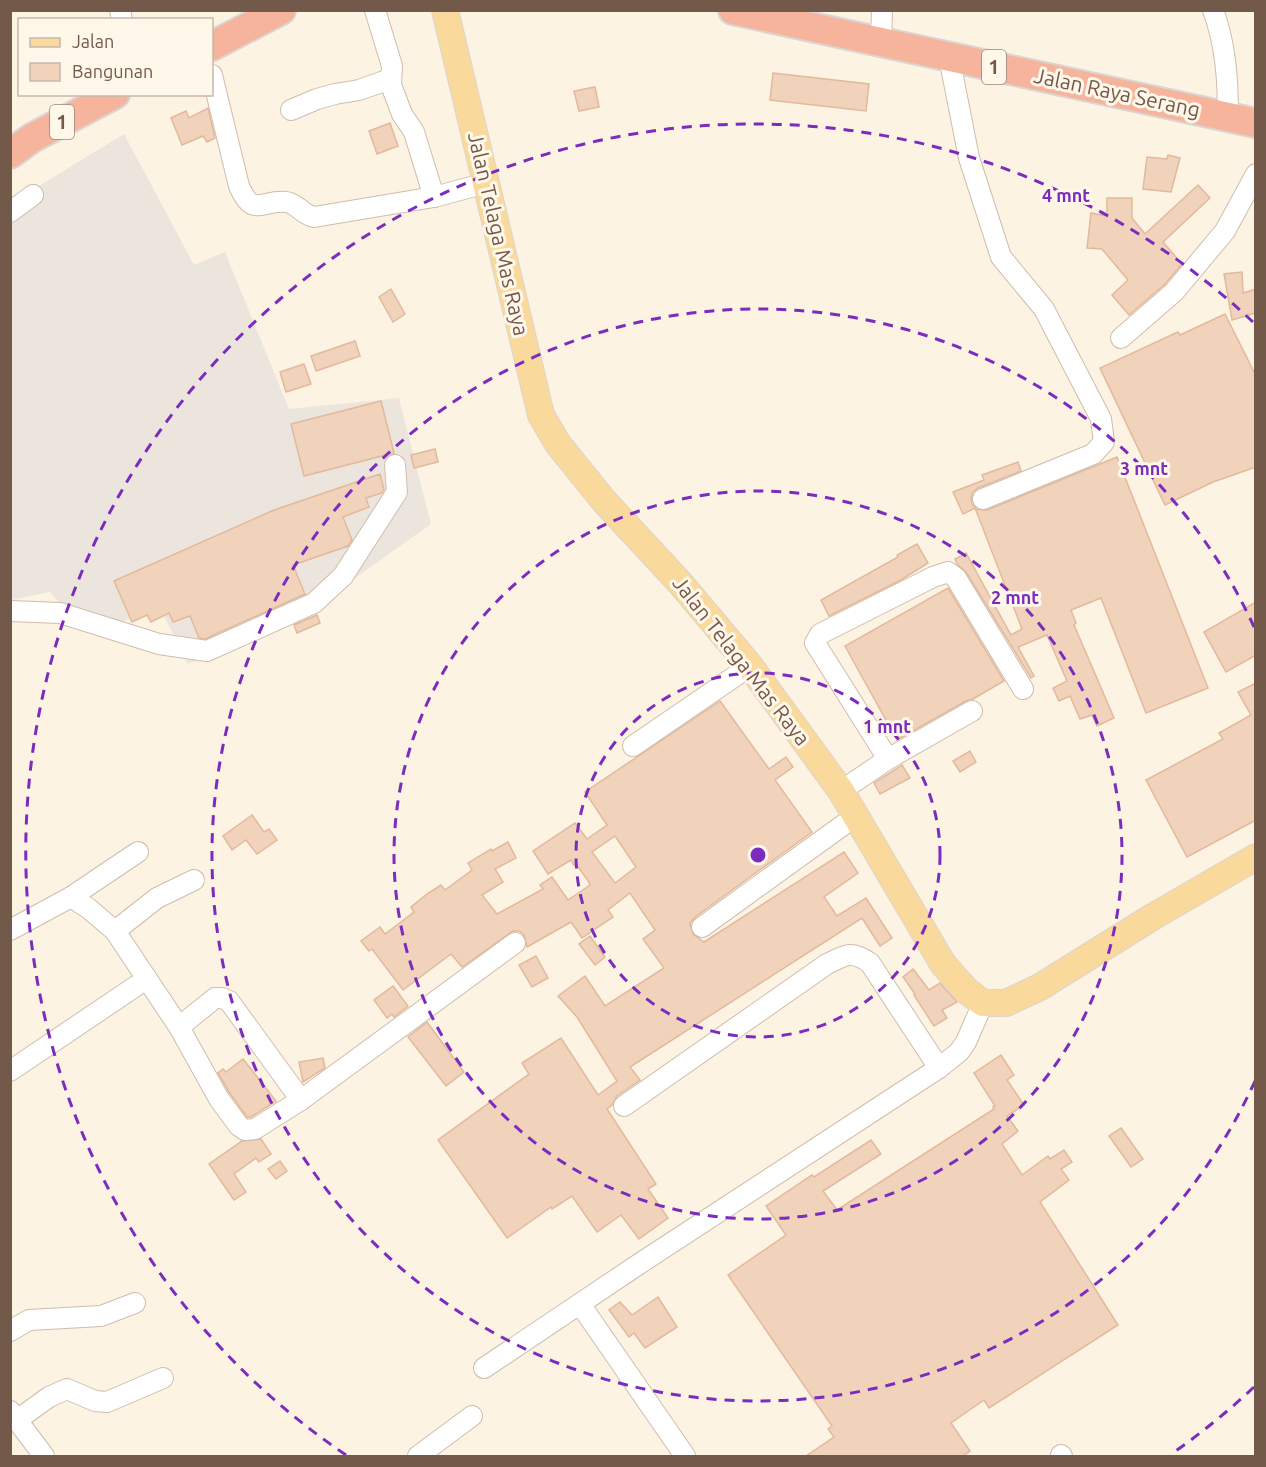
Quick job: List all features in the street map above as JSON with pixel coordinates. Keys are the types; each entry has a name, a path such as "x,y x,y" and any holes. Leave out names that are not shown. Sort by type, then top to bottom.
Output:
{"highway":[{"path":"213,45 281,10"},
{"name":"Jalan Raya Serang","path":"733,10 806,19 881,42 1256,123"},
{"name":"1","path":"18,142 111,96"}],"main road":[{"name":"Jalan Telaga Mas Raya","path":"444,10 541,415 558,444 604,501 681,584 750,666 841,790 943,964 967,991 983,1003"},
{"path":"983,1003 1006,1004 1040,987 1154,916 1256,857"}],"street":[{"path":"375,10 392,66 391,85 402,114 414,132 434,197"},
{"path":"881,42 882,10"},
{"path":"1213,10 1219,26 1225,57 1228,117"},
{"path":"950,57 969,158 1001,256 1044,309 1101,420 1104,442 1093,454 982,499"},
{"path":"213,79 240,186 246,200 255,206 286,202 295,205 304,214 315,217 434,197 486,183"},
{"path":"291,110 317,99 359,90 390,79"},
{"path":"1121,338 1174,292 1225,231 1256,174"},
{"path":"10,212 33,195"},
{"path":"10,611 60,613 159,644 207,651 314,603 343,576 397,492 395,465"},
{"path":"888,759 815,643 820,634 948,572 956,578 1023,688"},
{"path":"633,746 750,666"},
{"path":"841,790 888,759 972,711"},
{"path":"702,927 857,815"},
{"path":"10,930 71,897 138,852"},
{"path":"115,931 157,898 194,880"},
{"path":"71,897 115,931 179,1027 219,1099 239,1126 245,1130 255,1129 265,1124 301,1100 515,943"},
{"path":"624,1106 827,964 847,954 858,956 870,963 939,1068"},
{"path":"10,1071 136,986"},
{"path":"179,1027 215,998 229,1001 301,1100"},
{"path":"484,1368 939,1068 959,1052 966,1042 983,1003"},
{"path":"10,1331 29,1320 101,1316 135,1303"},
{"path":"580,1304 685,1456"},
{"path":"44,1456 14,1416 67,1389 95,1401 107,1402 163,1378"},
{"path":"418,1456 472,1416"}],"shaded area":[{"path":"124,134 194,265 225,252 289,409 399,398 431,524 316,606 188,664 161,610 85,632 50,592 11,600 11,203"}],"building":[{"path":"773,73 869,84 866,111 770,100"},
{"path":"595,87 599,107 579,111 574,91"},
{"path":"208,108 215,138 207,142 203,136 182,145 171,118 186,111 189,118"},
{"path":"390,123 398,146 377,154 369,131"},
{"path":"1168,155 1180,158 1171,192 1143,189 1147,157 1167,159"},
{"path":"1198,185 1210,198 1163,242 1182,264 1165,284 1129,315 1112,295 1128,280 1102,249 1087,248 1091,213 1107,216 1107,198 1132,198 1132,218 1145,234"},
{"path":"1242,272 1243,293 1256,289 1256,313 1232,320 1224,274"},
{"path":"391,289 405,314 393,322 379,297"},
{"path":"1225,314 1256,376 1256,467 1213,482 1165,505 1100,368 1178,332 1180,335"},
{"path":"355,341 360,356 316,371 311,356"},
{"path":"304,364 311,384 286,392 280,372"},
{"path":"381,401 394,453 304,476 291,424"},
{"path":"435,449 438,462 414,468 411,455"},
{"path":"1117,457 1208,688 1146,713 1101,598 1071,610 1076,623 1074,625 1114,718 1097,726 1092,715 1080,719 1070,696 1059,701 1053,688 1067,681 1047,635 1018,647 1034,676 1031,678 966,572 957,564 955,559 966,553 1011,635 1022,629 975,508 963,514 953,492 984,480 982,475 1018,462 1021,471 973,492 972,504 976,509 987,510"},
{"path":"380,474 384,489 382,493 366,498 369,507 343,517 352,540 348,546 293,565 305,594 205,639 199,638 190,616 173,622 169,613 151,622 147,615 132,622 114,581 274,510"},
{"path":"917,544 928,563 901,580 829,616 821,600"},
{"path":"948,588 1004,681 897,740 845,646"},
{"path":"1256,602 1256,655 1226,672 1204,632"},
{"path":"317,615 320,623 297,633 294,625"},
{"path":"1256,683 1256,820 1187,857 1146,780 1223,739 1219,733 1251,715 1238,692"},
{"path":"720,701 769,769 786,757 793,767 775,780 812,832 695,917 690,923 693,934 704,942 844,852 858,873 824,897 837,916 866,898 892,938 880,946 862,918 630,1067 640,1080 617,1096 607,1109 656,1184 648,1189 668,1218 639,1239 621,1215 597,1232 572,1196 552,1209 551,1207 507,1238 438,1140 529,1074 522,1063 561,1038 598,1095 617,1081 577,1017 558,996 585,976 605,1006 664,968 643,939 655,930 630,893 608,910 613,917 582,938 571,922 527,947 524,935 519,931 513,931 462,967 451,954 403,990 372,949 369,951 361,941 380,927 385,934 414,912 411,907 427,894 441,885 445,890 472,870 468,863 508,842 516,858 495,869 503,882 482,895 497,914 543,889 540,885 552,877 568,900 590,885 589,882 571,860 548,874 533,851 575,823 587,839 607,825 585,792","holes":["615,836 636,867 615,883 592,852"]},
{"path":"970,751 976,762 960,772 953,761"},
{"path":"902,765 910,778 880,794 874,783"},
{"path":"252,815 264,832 269,829 277,840 257,854 246,840 232,850 223,836"},
{"path":"590,936 605,957 595,965 579,944"},
{"path":"536,956 548,978 532,987 519,965"},
{"path":"913,969 929,990 940,983 957,1002 942,1010 947,1018 934,1026 903,977"},
{"path":"393,986 408,1006 394,1017 392,1014 387,1018 374,1000"},
{"path":"427,1022 464,1072 446,1086 408,1037"},
{"path":"1001,1055 1014,1075 1007,1080 1024,1105 1007,1116 1018,1131 1002,1144 1022,1175 1048,1156 1050,1159 1064,1150 1072,1162 1061,1169 1069,1180 1040,1202 1118,1325 989,1408 984,1400 951,1423 970,1451 963,1456 806,1456 834,1437 828,1429 832,1426 728,1275 786,1235 766,1206 812,1175 814,1177 871,1140 881,1154 823,1191 837,1210 994,1109 995,1106 974,1073"},
{"path":"323,1058 325,1068 303,1082 299,1062"},
{"path":"243,1059 276,1101 251,1117 247,1117 218,1073 223,1069 226,1072"},
{"path":"1121,1128 1143,1159 1131,1167 1109,1136"},
{"path":"261,1139 271,1154 259,1162 256,1158 234,1174 246,1192 234,1200 209,1164 242,1141"},
{"path":"280,1161 287,1171 276,1179 268,1169"},
{"path":"658,1297 677,1327 645,1348 634,1333 629,1337 609,1310 620,1302 632,1315"}]}
